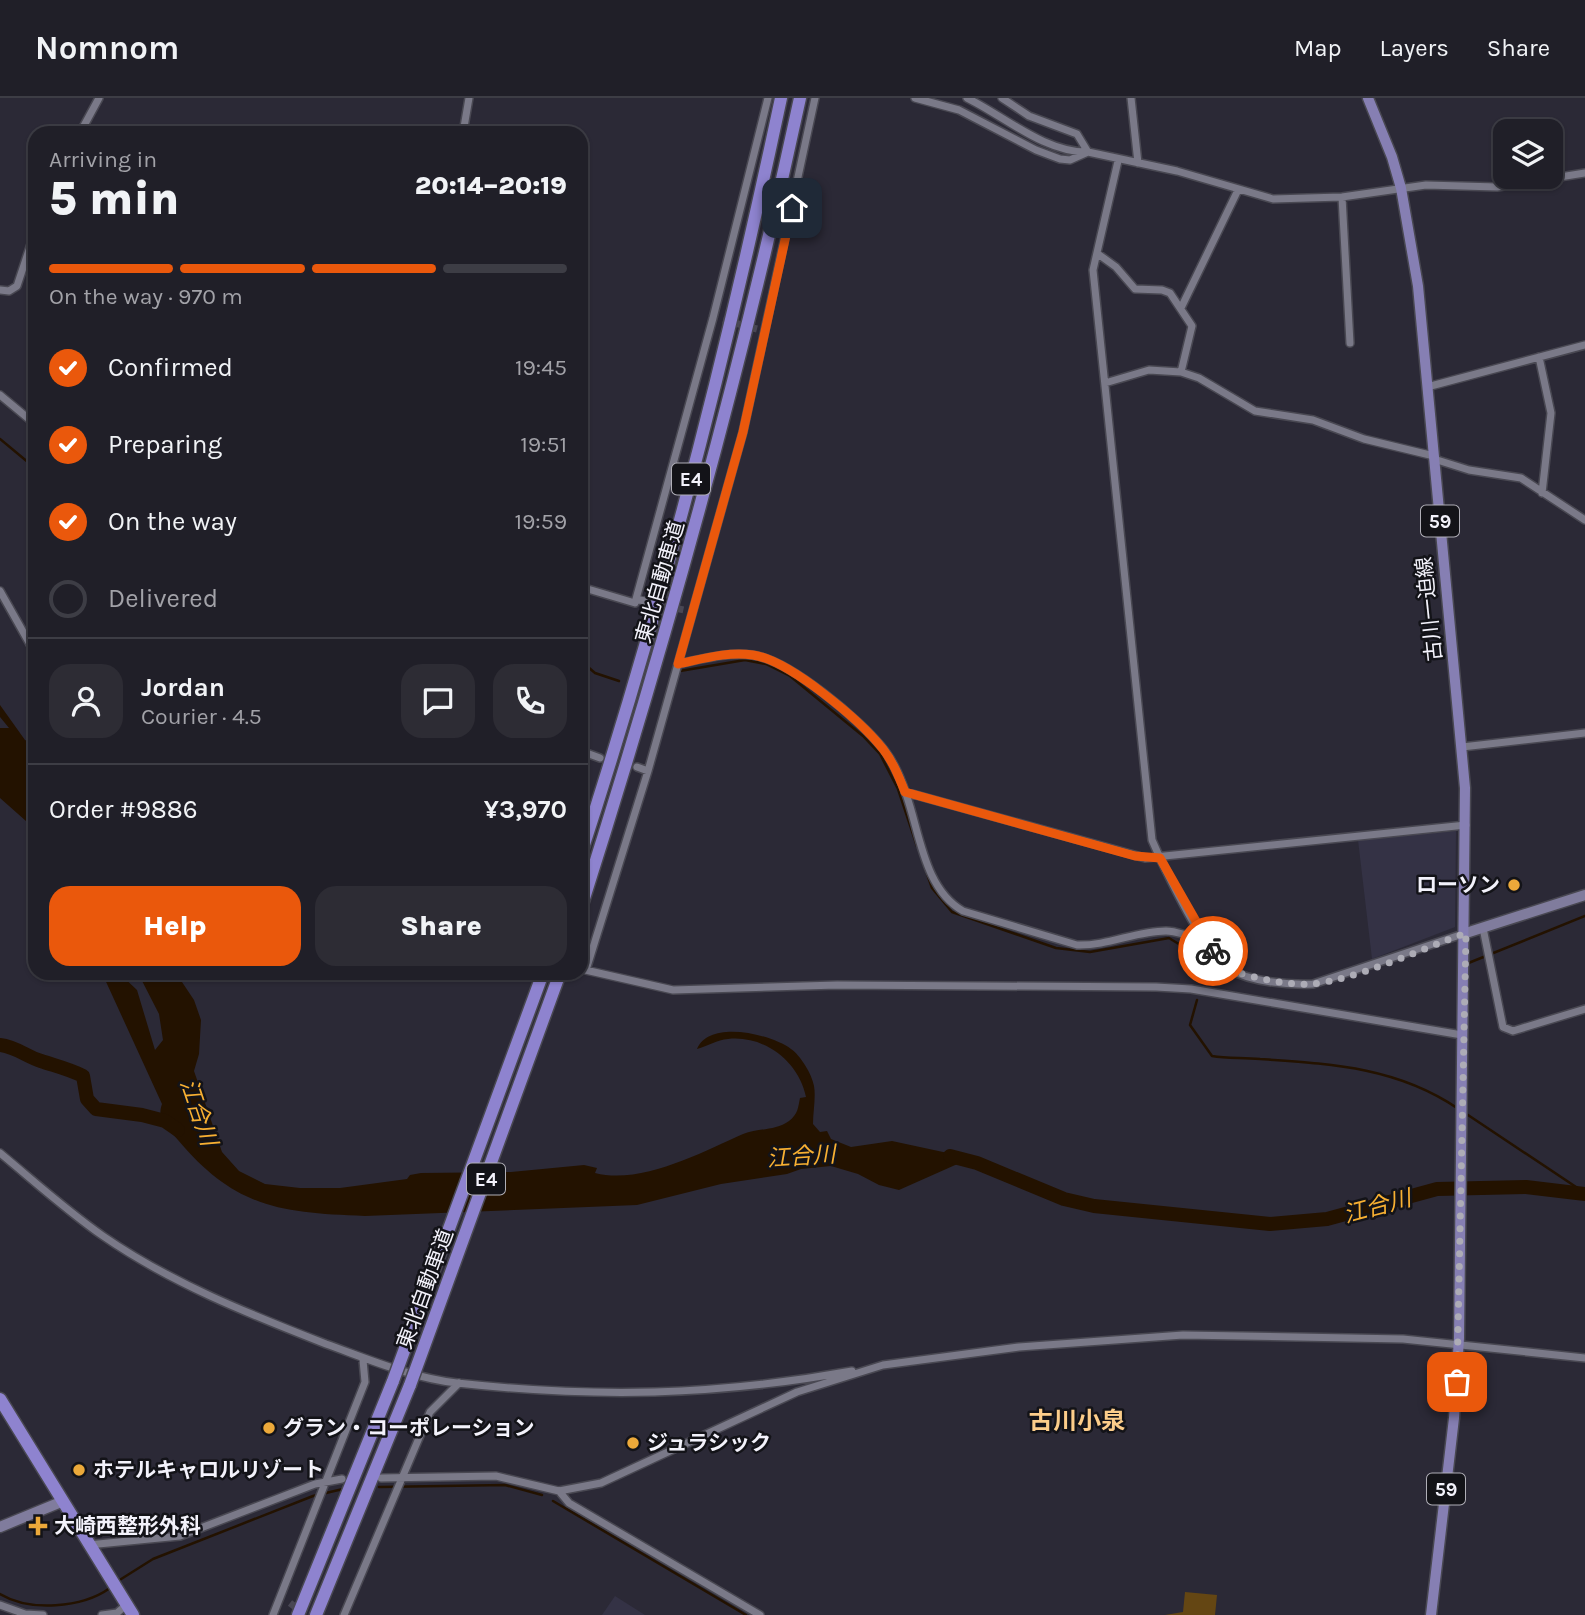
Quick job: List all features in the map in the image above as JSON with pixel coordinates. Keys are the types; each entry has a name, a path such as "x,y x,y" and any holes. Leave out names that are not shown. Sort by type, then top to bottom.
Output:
{"highway":[{"name":"東北自動車道","path":"588,830 681,518 735,303 781,98"},
{"name":"東北自動車道","path":"588,886 659,659 700,511 752,306 800,98"},
{"name":"東北自動車道","path":"298,1615 393,1381 539,980"},
{"name":"東北自動車道","path":"316,1615 410,1385 557,980"},
{"path":"0,1399 126,1606"}],"main road":[{"name":"古川一迫線","path":"1368,98 1392,156 1401,188 1418,286 1462,747 1466,825 1462,1038"},
{"name":"59","path":"1431,1615 1455,1410 1459,1342 1462,1038"}],"street":[{"path":"84,126 99,98"},
{"path":"464,126 469,98"},
{"path":"588,589 635,603 713,318 768,98"},
{"path":"588,958 648,771 743,432 767,331 815,98"},
{"path":"915,98 959,110 1036,150 1060,159 1070,160 1088,152"},
{"path":"967,98 1049,143 1075,152 1088,152 1118,161 1138,163 1273,199 1342,197 1426,185 1497,187 1585,173"},
{"path":"1002,98 1037,120 1077,134 1088,152"},
{"path":"1131,98 1138,163"},
{"path":"1118,161 1093,270 1153,840 1160,858 1221,964 1228,969 1290,985 1313,984 1585,895"},
{"path":"1181,308 1238,190"},
{"path":"1342,197 1350,343"},
{"path":"0,290 9,291 17,286 28,253"},
{"path":"1098,254 1116,267 1131,287 1142,291 1162,290 1170,293 1181,308 1192,326 1181,372"},
{"path":"713,318 723,320"},
{"path":"757,329 767,331"},
{"path":"1427,387 1585,345"},
{"path":"1539,357 1551,413 1542,494"},
{"path":"1105,383 1149,370 1181,372 1199,378 1255,411 1312,420 1364,439 1434,457 1469,471 1521,478 1585,520"},
{"path":"0,396 28,418"},
{"path":"0,591 28,641"},
{"path":"636,599 649,602"},
{"path":"684,610 693,612"},
{"path":"678,664 739,654 753,655 781,664 868,731 891,760 905,792 937,888 952,905 963,911 1077,945 1102,944 1169,930 1194,939 1204,937"},
{"path":"1462,747 1585,733"},
{"path":"588,754 600,758"},
{"path":"637,767 648,771"},
{"path":"905,792 1135,856 1160,858 1466,825"},
{"path":"1483,928 1503,1027 1513,1031 1585,1009"},
{"path":"588,971 673,990 837,985 1156,986 1191,989 1462,1038"},
{"path":"0,1153 75,1215 137,1258 234,1307 363,1360 459,1383 580,1394 691,1392 785,1383 883,1365 1018,1347 1183,1335 1459,1342 1585,1358"},
{"path":"273,1615 365,1382 363,1360"},
{"path":"381,1478 399,1484 496,1476 559,1491 601,1483 797,1392 883,1365"},
{"path":"344,1615 430,1412 459,1383"},
{"path":"87,1545 180,1536 327,1481 342,1479"},
{"path":"559,1491 569,1503 760,1615"},
{"path":"0,1527 61,1502"},
{"path":"281,1598 290,1603"},
{"path":"0,1605 26,1615 43,1615"},
{"path":"102,1615 117,1612 126,1606"}],"shaded area":[{"path":"1456,831 1455,927 1372,959 1358,840"},
{"path":"1185,1592 1217,1595 1215,1615 1165,1615 1183,1612"},
{"path":"615,1596 645,1615 602,1615"}],"water":[{"path":"0,705 28,742 28,823 0,798 0,728 9,728 0,717"},
{"path":"105,980 126,980 137,990 155,1050 163,1040 159,1014 142,980 181,980 194,1000 201,1020 199,1054 194,1071 222,1152 239,1171 265,1184 300,1188 340,1188 407,1179 410,1175 421,1173 511,1172 584,1165 597,1168 595,1173 613,1176 652,1171 671,1165 743,1134 784,1124 796,1113 800,1098 806,1097 802,1084 788,1062 767,1046 755,1041 728,1039 697,1049 704,1040 714,1034 727,1032 770,1038 794,1052 813,1081 813,1124 820,1132 827,1131 831,1139 851,1147 892,1141 971,1158 899,1190 831,1166 721,1184 637,1205 335,1215 284,1209 240,1193 219,1180 199,1163 167,1128 162,1120 162,1104"}],"waterway":[{"path":"0,439 28,462"},
{"path":"680,671 745,660 766,664 790,676 863,736 880,754 898,789 917,846"},
{"path":"588,667 595,673 619,681"},
{"path":"923,862 932,888 952,912 1056,948 1090,952 1169,938 1182,946 1200,974 1212,976"},
{"path":"1466,964 1585,916"},
{"path":"1197,1000 1190,1025 1212,1056 1312,1063 1362,1070 1410,1084 1457,1108"},
{"path":"0,1045 83,1076 87,1099 96,1109 142,1115 165,1121 178,1130"},
{"path":"1465,1113 1585,1193"},
{"name":"江合川","path":"950,1156 977,1163 1064,1199 1094,1206 1270,1224 1327,1219 1437,1189 1526,1187 1585,1194"},
{"path":"379,1487 505,1485 542,1495"},
{"path":"118,1581 153,1559 313,1496 343,1489"},
{"path":"553,1501 746,1615"},
{"path":"0,1594 26,1603 56,1605 85,1600 110,1588"}],"tunnel":[{"path":"723,320 757,329"},
{"path":"656,604 684,610"},
{"path":"290,1603 306,1615"}],"way so far":[{"path":"1213,951 1221,964 1241,975 1290,985 1313,984 1338,978 1466,933 1457,1382"}],"place":[{"name":"ローソン","path":"1514,885"},
{"name":"グラン・コーポレーション","path":"269,1428"},
{"name":"ジュラシック","path":"633,1443"},
{"name":"ホテルキャロルリゾート","path":"79,1470"},
{"name":"大崎西整形外科","path":"38,1526"}],"district":[{"name":"古川小泉","path":"1077,1421"}],"route":[{"path":"792,208 743,432 678,664 726,655 753,655 769,659 794,671 868,731 891,760 905,792 1135,856 1160,858 1213,951"}]}
